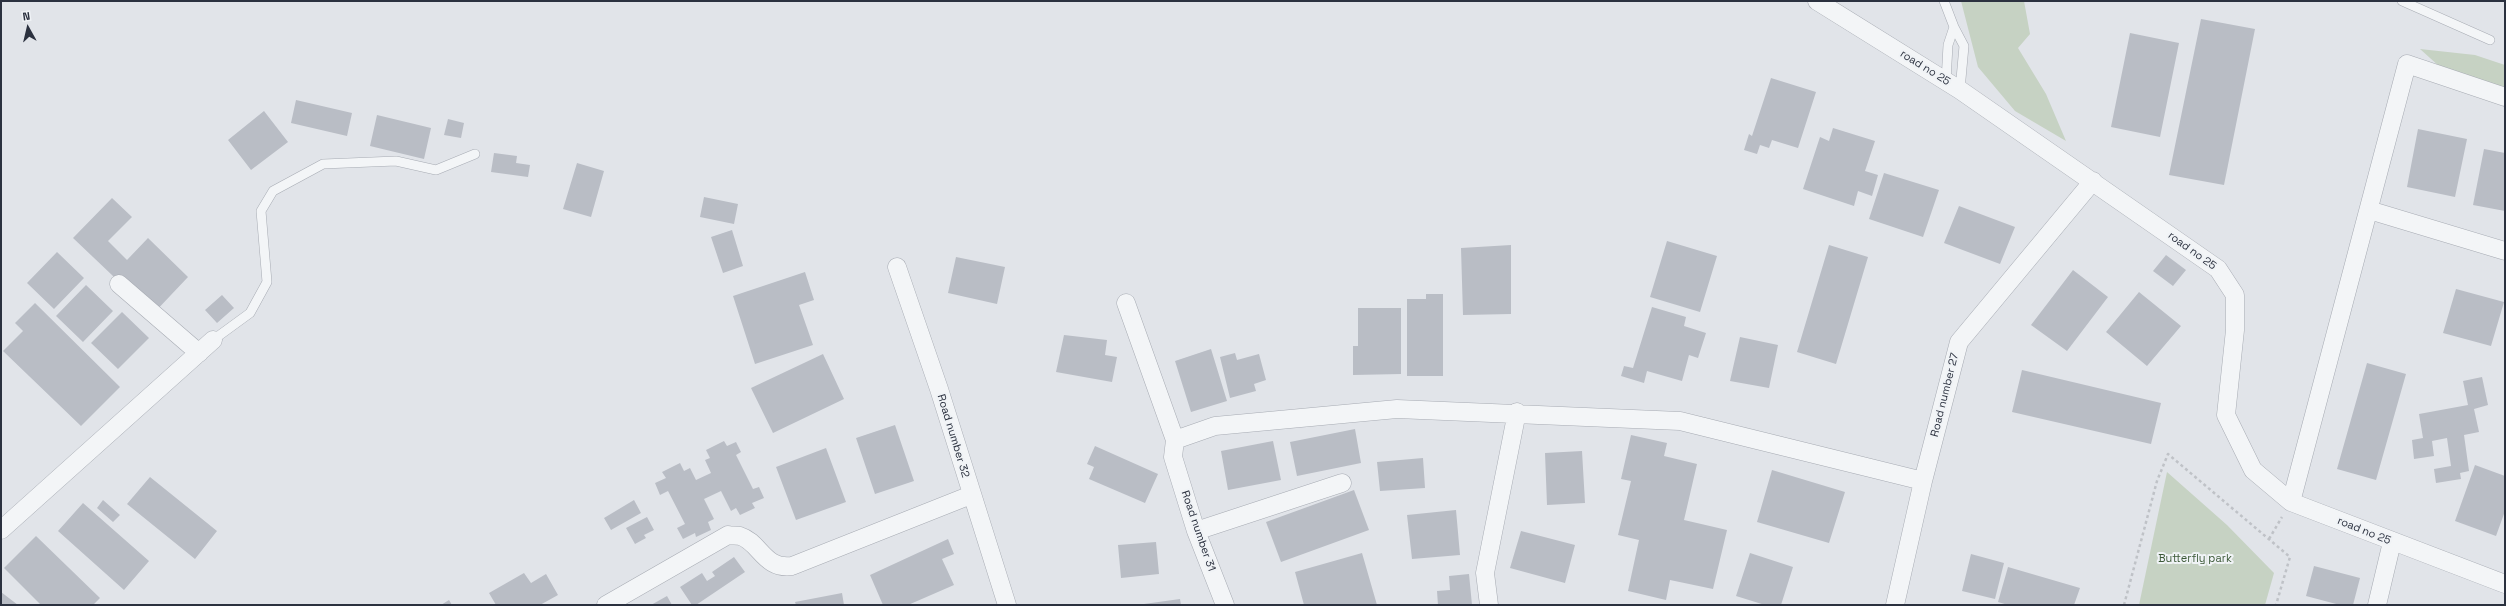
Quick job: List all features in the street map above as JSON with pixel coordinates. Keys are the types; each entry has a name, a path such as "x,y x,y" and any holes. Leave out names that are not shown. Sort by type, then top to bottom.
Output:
{"street":[{"name":"road no 25","path":"1817,1 1953,85 2218,269 2235,294 2235,330 2226,415 2253,470 2288,507 2392,542 2505,584"},
{"path":"2288,507 2407,64 2505,97"},
{"name":"Road number 27","path":"1895,605 1923,481 1958,342 2093,181"},
{"path":"2369,210 2505,251"},
{"name":"Road number 32","path":"897,267 938,389 1006,605"},
{"path":"119,284 199,353"},
{"name":"Road number 31","path":"1126,303 1174,448 1196,531 1225,605"},
{"path":"1,530 213,340"},
{"path":"1174,448 1216,426 1397,409 1517,412 1680,421 1923,481"},
{"path":"1489,605 1485,573 1517,412"},
{"path":"1196,531 1342,483"},
{"path":"606,605 728,535 741,537 775,565 783,567 792,566 971,495"},
{"path":"2376,605 2392,542"}],"lane":[{"path":"1944,1 1954,27 1964,46 1953,85"},
{"path":"2402,1 2490,40"},
{"path":"1953,85 1948,46 1954,27"},
{"path":"213,340 250,313 267,282 261,211 273,191 323,164 396,161 436,170 475,154"}],"path":[{"path":"2124,605 2156,481 2168,454 2290,557 2276,605"},
{"path":"2269,539 2288,507"}],"green space":[{"path":"1961,1 2024,1 2030,34 2018,48 2046,94 2066,141 2015,111 1978,67"},
{"path":"2420,49 2475,55 2505,65 2505,96 2450,76"},
{"name":"Butterfly park","path":"2167,472 2227,525 2274,573 2265,605 2139,605"}],"building":[{"path":"2201,19 2255,29 2224,185 2169,175"},
{"path":"2130,33 2179,43 2160,137 2111,127"},
{"path":"1771,78 1816,92 1798,148 1772,140 1769,148 1760,145 1757,154 1744,150 1749,134 1752,136"},
{"path":"296,100 352,113 347,136 291,123"},
{"path":"264,111 288,142 251,170 228,140"},
{"path":"377,115 431,128 424,159 370,146"},
{"path":"448,119 464,123 461,138 444,135"},
{"path":"1833,128 1875,141 1865,171 1878,175 1872,196 1858,191 1854,206 1803,189 1820,137 1829,141"},
{"path":"2418,129 2467,139 2455,197 2407,187"},
{"path":"2484,149 2505,153 2505,211 2473,205"},
{"path":"494,153 517,156 516,163 530,165 528,177 491,172"},
{"path":"577,163 604,171 591,217 563,209"},
{"path":"1884,173 1939,190 1923,237 1869,219"},
{"path":"704,197 738,204 734,224 700,217"},
{"path":"112,198 132,217 108,241 127,260 148,238 188,277 153,314 73,238"},
{"path":"1959,206 2015,227 2000,264 1944,243"},
{"path":"732,230 743,266 723,273 711,237"},
{"path":"1667,241 1717,256 1700,312 1650,297"},
{"path":"1511,245 1511,314 1463,315 1461,248"},
{"path":"1829,245 1868,257 1836,364 1797,352"},
{"path":"57,252 84,278 54,309 27,283"},
{"path":"2166,255 2186,270 2173,286 2153,271"},
{"path":"956,257 1005,267 997,304 948,293"},
{"path":"2073,270 2108,297 2067,351 2031,325"},
{"path":"805,272 814,300 799,305 813,345 755,364 733,296"},
{"path":"86,285 113,311 83,342 56,316"},
{"path":"2456,289 2504,302 2491,346 2443,333"},
{"path":"2139,292 2181,326 2147,366 2106,332"},
{"path":"1426,294 1443,294 1443,376 1407,376 1407,299 1426,299"},
{"path":"222,295 234,308 217,323 205,310"},
{"path":"35,303 120,387 81,426 3,351 23,331 15,323"},
{"path":"1652,307 1686,317 1684,326 1706,333 1698,358 1689,355 1682,381 1647,371 1644,383 1621,376 1624,366 1633,368"},
{"path":"1358,308 1401,308 1401,374 1353,375 1353,346 1358,346"},
{"path":"122,312 149,338 118,369 91,343"},
{"path":"1064,335 1107,340 1105,355 1117,357 1112,382 1056,372"},
{"path":"1740,337 1778,345 1769,388 1730,381"},
{"path":"1211,349 1227,401 1191,412 1175,361"},
{"path":"1235,353 1237,360 1259,354 1266,380 1254,384 1256,391 1230,398 1220,357"},
{"path":"823,354 844,399 773,433 751,388"},
{"path":"2367,363 2406,374 2376,480 2337,469"},
{"path":"2022,370 2161,403 2151,444 2012,412"},
{"path":"2482,377 2488,405 2474,409 2479,432 2464,435 2469,471 2460,473 2461,479 2436,483 2434,469 2451,466 2447,438 2432,441 2434,456 2414,459 2412,440 2423,438 2419,414 2468,405 2463,381"},
{"path":"895,425 914,481 875,494 856,438"},
{"path":"1355,429 1361,463 1297,476 1290,442"},
{"path":"1631,435 1667,443 1664,456 1697,464 1684,520 1727,530 1713,589 1670,580 1666,600 1628,591 1639,540 1618,535 1631,481 1621,479"},
{"path":"724,441 727,446 736,442 741,452 736,455 753,489 759,487 764,498 752,503 755,508 740,515 736,508 731,511 721,491 704,499 714,519 708,522 711,530 696,537 695,533 683,539 677,528 685,524 668,491 660,495 655,483 666,478 662,472 680,463 684,471 690,468 696,480 711,473 705,460 710,458 706,450"},
{"path":"1273,441 1281,480 1228,490 1221,451"},
{"path":"1095,446 1158,474 1145,503 1089,479 1094,467 1087,464"},
{"path":"826,448 846,502 796,520 776,467"},
{"path":"1582,451 1585,503 1547,505 1545,453"},
{"path":"1423,458 1425,488 1380,491 1377,462"},
{"path":"2475,465 2505,476 2505,511 2496,536 2455,521"},
{"path":"1772,470 1845,492 1829,543 1757,522"},
{"path":"150,477 217,531 195,559 127,504"},
{"path":"1354,490 1369,530 1281,562 1266,522"},
{"path":"103,500 120,515 113,522 97,508"},
{"path":"634,500 641,513 611,530 604,518"},
{"path":"83,503 149,561 124,590 58,531"},
{"path":"1456,510 1460,555 1412,559 1407,515"},
{"path":"647,517 654,530 644,535 646,538 635,544 626,528"},
{"path":"1521,531 1575,545 1565,583 1510,568"},
{"path":"36,536 100,598 93,605 41,605 4,568"},
{"path":"948,539 954,554 942,559 954,585 908,605 883,605 870,575"},
{"path":"1156,542 1159,574 1121,578 1118,545"},
{"path":"1362,553 1377,605 1304,605 1295,572"},
{"path":"1750,553 1793,567 1781,605 1765,605 1736,596"},
{"path":"1971,554 2004,563 1995,599 1962,591"},
{"path":"734,557 745,572 696,605 692,605 680,587 702,573 707,581 715,576 712,572"},
{"path":"2314,566 2360,578 2353,605 2340,605 2306,596"},
{"path":"2008,567 2080,588 2074,605 2008,605 1998,602"},
{"path":"524,573 531,583 546,574 558,595 540,605 496,605 489,593"},
{"path":"1469,574 1472,605 1438,605 1437,591 1450,590 1449,576"},
{"path":"1,592 18,605 1,605"},
{"path":"842,593 844,605 796,605 795,602"},
{"path":"667,596 672,605 651,605"},
{"path":"1180,599 1181,605 1144,605 1144,604"},
{"path":"449,600 452,605 441,605"}]}
